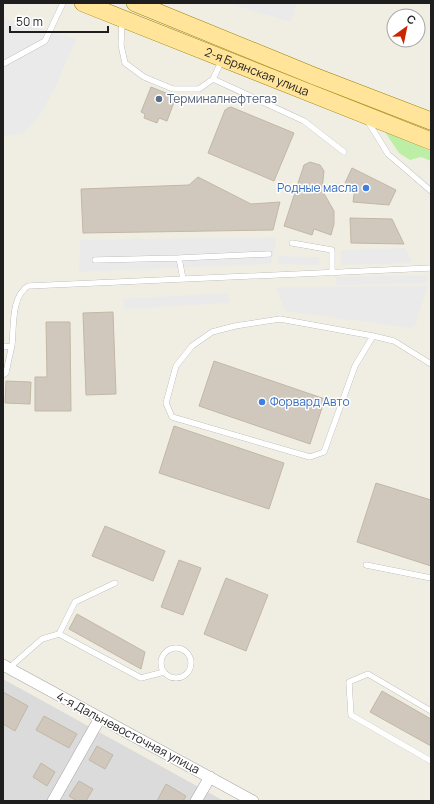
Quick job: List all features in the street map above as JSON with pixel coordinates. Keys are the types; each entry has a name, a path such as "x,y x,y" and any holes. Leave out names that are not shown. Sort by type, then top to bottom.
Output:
{"main road":[{"name":"2-я Брянская улица","path":"83,3 431,142"},
{"name":"2-я Брянская улица","path":"135,3 314,76 431,121"}],"street":[{"name":"4-я Дальневосточная улица","path":"6,666 253,801"},
{"path":"52,801 100,718"},
{"path":"196,801 210,777"}],"lane":[{"path":"3,64 45,41 63,3"},
{"path":"122,19 121,45 125,63 144,77 173,89 198,90 213,78 222,59"},
{"path":"213,78 304,121 344,152"},
{"path":"363,114 388,154 431,191"},
{"path":"292,243 332,250 332,273"},
{"path":"95,260 269,254"},
{"path":"179,258 183,279"},
{"path":"3,374 6,373 16,308 22,290 28,286 431,268"},
{"path":"373,336 355,366 324,452 310,457 172,417 166,403 176,366 192,346 212,332 235,326 280,319 373,336 394,341 431,364"},
{"path":"3,346 11,347"},
{"path":"366,565 431,578"},
{"path":"59,634 75,602 115,583"},
{"path":"6,666 42,639 59,634 141,678 164,672"},
{"path":"178,648 187,653 190,662 188,671 185,674 181,677 171,677 164,672 162,667 162,658 168,650 178,648"},
{"path":"431,711 368,674 349,682 351,715 431,761"}],"shaded area":[{"path":"226,3 297,3 291,22"},
{"path":"3,18 76,39 55,88 41,113 25,132 3,137"},
{"path":"277,237 271,264 79,272 80,240"},
{"path":"406,248 412,263 341,265 341,250"},
{"path":"278,256 320,257 319,265 278,264"},
{"path":"427,275 427,283 336,285 336,277"},
{"path":"427,286 416,325 410,328 285,311 276,287"},
{"path":"228,293 229,303 124,309 123,299"},
{"path":"3,679 224,801 3,801"}],"green space":[{"path":"385,132 431,151 431,161 421,157 410,160 399,153"}],"building":[{"path":"151,87 176,97 167,121 159,118 157,123 144,118 145,114 141,112"},
{"path":"231,107 294,133 274,181 208,153 225,110"},
{"path":"310,162 320,165 324,171 322,190 334,211 334,224 331,235 314,229 312,235 284,226 304,165"},
{"path":"352,168 396,190 389,205 353,202 355,187 345,183"},
{"path":"198,177 251,204 280,202 273,230 83,233 81,189 189,185"},
{"path":"350,218 392,219 404,244 351,243"},
{"path":"113,312 116,394 86,395 83,313"},
{"path":"46,322 70,322 71,411 35,411 35,377 47,377"},
{"name":"Форвард Авто","path":"214,361 325,399 310,444 199,406"},
{"path":"6,381 31,382 30,404 5,403"},
{"path":"174,426 284,463 269,509 159,473"},
{"path":"376,483 431,500 431,566 357,542"},
{"path":"105,526 165,551 153,581 92,556"},
{"path":"179,560 201,568 183,615 161,607"},
{"path":"226,578 268,595 246,651 204,634"},
{"path":"77,614 145,652 141,669 69,629"},
{"path":"382,691 431,719 431,746 370,712"},
{"path":"3,692 28,706 15,731 3,724"},
{"path":"44,716 77,734 69,748 36,730"},
{"path":"97,746 113,755 105,769 89,760"},
{"path":"41,763 55,772 47,786 33,777"},
{"path":"79,781 93,789 86,801 77,801 69,796"},
{"path":"166,784 186,796 183,801 157,801"}],"place":[{"name":"Терминалнефтегаз","path":"159,99"},
{"name":"Родные масла","path":"366,188"},
{"name":"Форвард Авто","path":"262,402"}]}
